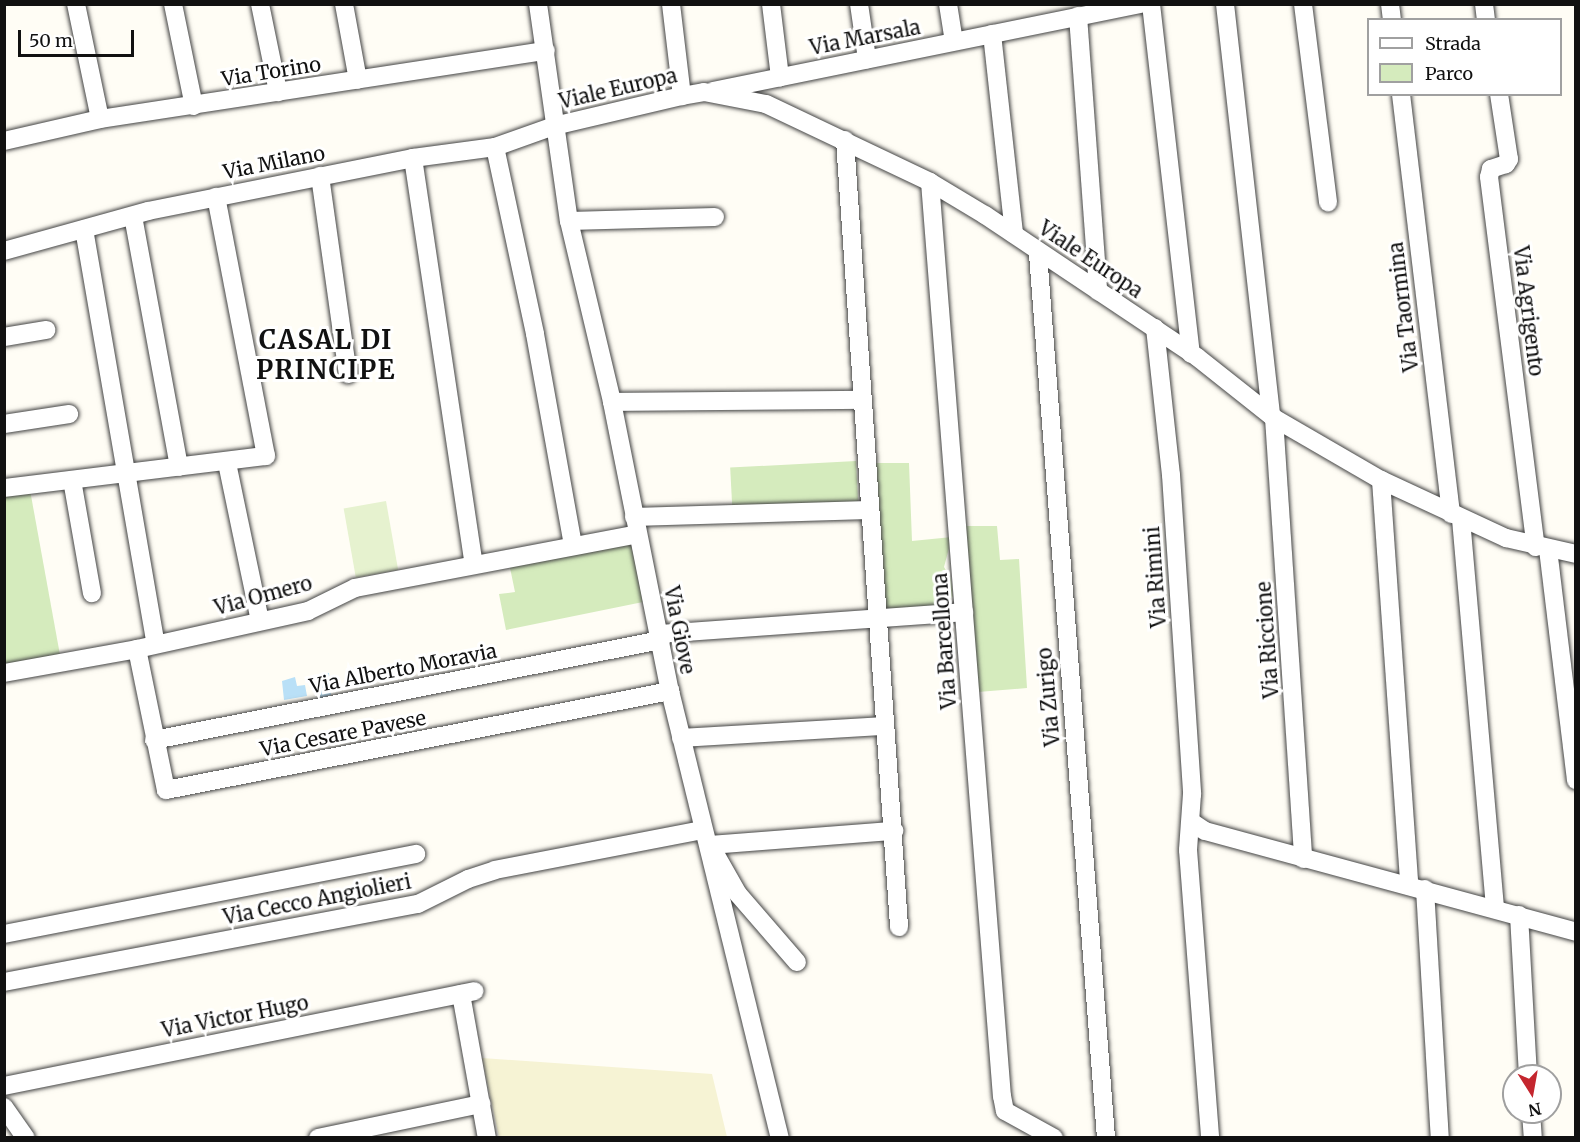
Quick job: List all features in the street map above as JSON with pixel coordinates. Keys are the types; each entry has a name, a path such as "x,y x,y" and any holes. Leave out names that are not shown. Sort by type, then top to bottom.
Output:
{"street":[{"path":"76,4 100,119"},
{"path":"173,4 194,106"},
{"path":"260,4 278,92"},
{"path":"344,4 358,80"},
{"name":"Via Giove","path":"538,4 569,221 612,402 670,692 707,838 722,913 780,1137"},
{"path":"671,4 682,96"},
{"path":"771,4 780,77"},
{"path":"859,4 867,59"},
{"path":"948,4 954,41"},
{"name":"Via Marsala","path":"704,92 1078,16 1099,8 1140,4"},
{"path":"1151,4 1191,354"},
{"name":"Via Riccione","path":"1225,4 1272,417 1304,859"},
{"path":"1303,4 1328,202"},
{"path":"1078,16 1098,291"},
{"path":"992,34 1014,234"},
{"name":"Via Torino","path":"4,141 100,119 546,51"},
{"name":"Viale Europa","path":"554,126 704,92 766,104 930,182 1014,234 1038,254 1155,328 1272,417 1381,480 1456,517 1542,548 1575,554"},
{"name":"Via Taormina","path":"1401,96 1456,517 1495,908"},
{"name":"Via Agrigento","path":"1499,96 1509,159 1506,164 1491,169 1489,177 1542,548"},
{"name":"Via Milano","path":"4,251 133,216 216,197 413,158 495,147 554,126"},
{"path":"845,140 868,510 894,831 899,927"},
{"path":"495,147 535,334 573,546"},
{"path":"413,158 474,564"},
{"path":"320,176 348,374"},
{"name":"Via Barcellona","path":"930,182 1002,1096 1005,1111 1054,1137"},
{"path":"4,488 227,463 266,456 216,197"},
{"path":"133,216 178,467"},
{"path":"569,221 715,217"},
{"path":"84,229 156,644"},
{"name":"Via Zurigo","path":"1038,254 1106,1137"},
{"name":"Via Rimini","path":"1155,328 1171,475 1193,823 1188,850 1210,1137"},
{"path":"4,337 46,330"},
{"path":"612,402 861,400"},
{"path":"4,424 69,414"},
{"path":"227,463 260,621"},
{"path":"72,480 92,594"},
{"path":"1381,480 1440,1137"},
{"name":"Via Omero","path":"4,673 137,649 308,611 355,588 573,546 636,526 868,510"},
{"path":"1542,548 1575,780"},
{"name":"Via Alberto Moravia","path":"154,740 660,637 964,612"},
{"name":"Via Cesare Pavese","path":"137,649 166,790 670,692"},
{"path":"681,738 885,726"},
{"path":"1193,823 1205,831 1495,908 1575,932"},
{"name":"Via Cecco Angiolieri","path":"4,982 418,904 468,879 495,870 707,838 894,831"},
{"path":"707,838 738,894 797,962"},
{"path":"4,934 416,854"},
{"path":"1519,915 1527,1064"},
{"name":"Via Victor Hugo","path":"4,1086 468,993 481,1104"},
{"path":"318,1137 481,1104 488,1137"},
{"path":"4,1107 26,1137"}],"shaded area":[{"path":"482,1058 712,1074 727,1137 499,1137"}],"green space":[{"path":"856,461 858,504 732,511 730,468"},
{"path":"870,463 909,463 912,541 952,537 944,567 951,579 953,596 945,607 883,612"},
{"path":"30,490 60,655 5,666 5,494"},
{"path":"386,501 398,570 356,577 344,508"},
{"path":"964,526 997,526 1000,560 1019,559 1027,688 978,692"},
{"path":"631,544 643,602 506,630 499,594 515,592 509,563"}],"water":[{"path":"329,673 331,695 319,699 316,681 319,674"},
{"path":"295,677 297,686 305,685 307,696 284,700 282,681"}],"district":[{"name":"CASAL DI PRINCIPE","path":"326,355"}]}
